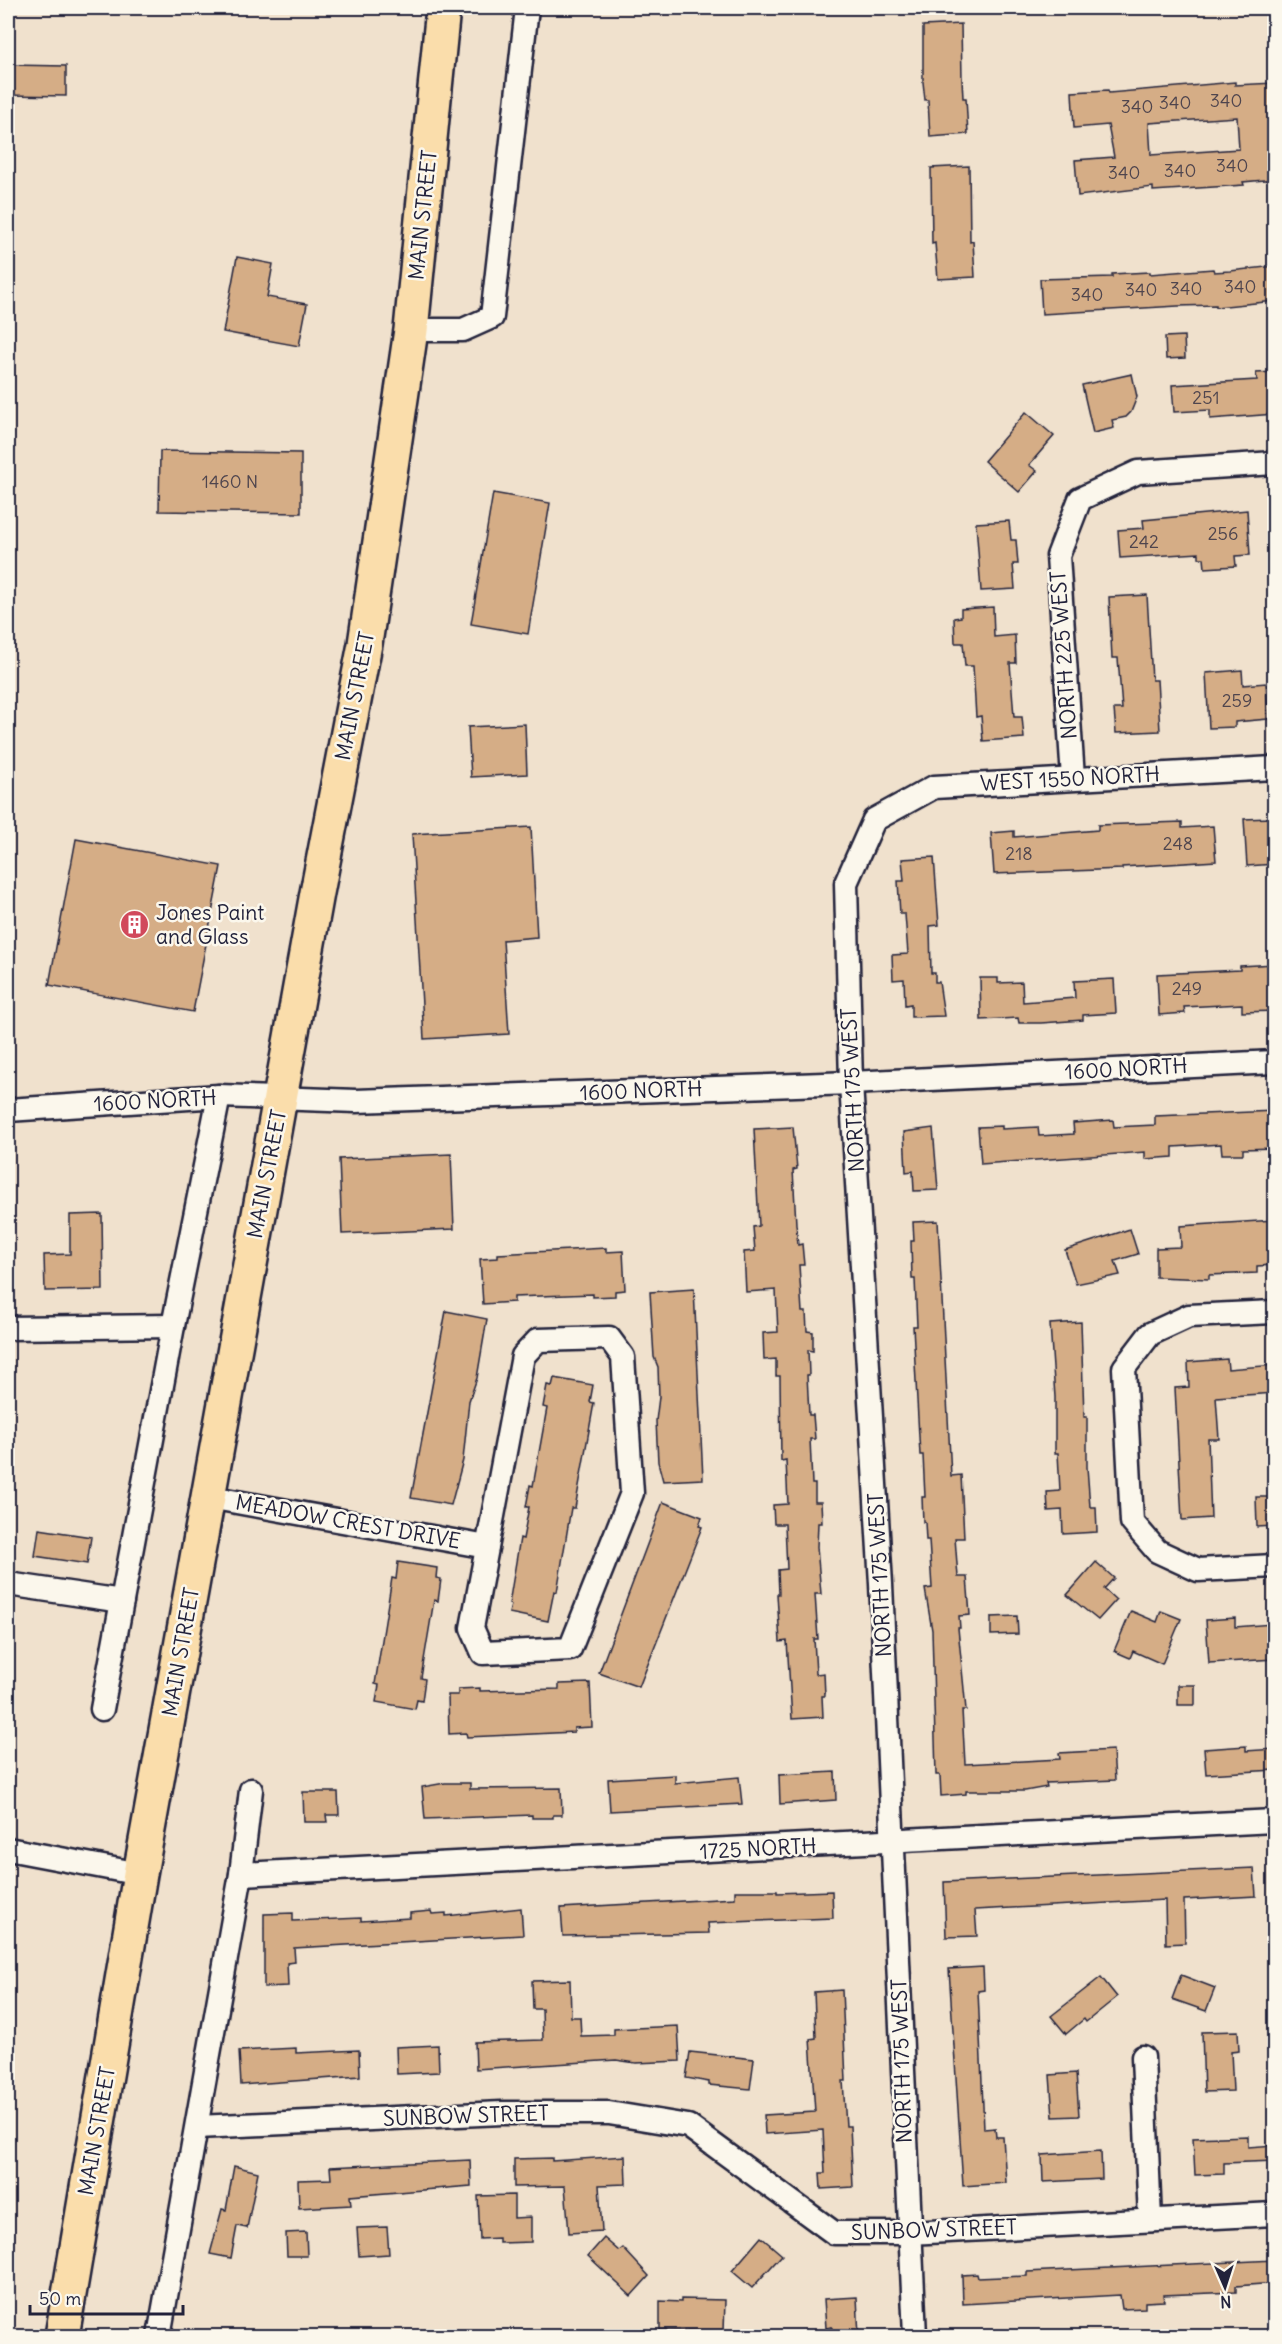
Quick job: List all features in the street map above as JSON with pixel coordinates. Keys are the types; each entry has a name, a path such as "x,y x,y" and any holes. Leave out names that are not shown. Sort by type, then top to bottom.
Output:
{"main road":[{"name":"MAIN STREET","path":"62,2337 140,1874 317,893 366,644 411,330 443,8"}],"street":[{"path":"411,330 463,330 492,317 527,8"},
{"name":"NORTH 225 WEST","path":"1073,778 1058,556 1080,499 1138,471 1275,463"},
{"name":"WEST 1550 NORTH","path":"874,820 934,787 1275,768"},
{"name":"NORTH 175 WEST","path":"874,820 846,883 851,1083 881,1584 915,2337"},
{"name":"1600 NORTH","path":"8,1110 219,1096 281,1101 356,1101 851,1083 1275,1062"},
{"path":"102,1709 173,1326 219,1096"},
{"path":"1275,1312 1189,1316 1150,1334 1124,1368 1132,1522 1157,1551 1198,1570 1275,1566"},
{"path":"8,1328 173,1326"},
{"path":"609,1338 623,1357 632,1493 570,1649 483,1653 472,1628 487,1547 523,1356 538,1340 609,1338"},
{"name":"MEADOW CREST DRIVE","path":"209,1497 487,1547"},
{"path":"8,1584 122,1601"},
{"path":"159,2337 241,1875 251,1790"},
{"name":"1725 NORTH","path":"241,1875 893,1843 1275,1821"},
{"path":"8,1849 140,1874"},
{"path":"1143,2057 1150,2220"},
{"name":"SUNBOW STREET","path":"197,2127 502,2113 609,2113 688,2126 834,2233 909,2233 1275,2214"}],"building":[{"path":"961,24 963,98 966,98 968,134 930,137 928,100 925,100 923,82 923,26"},
{"path":"8,65 66,66 66,96 8,95"},
{"path":"1235,82 1235,85 1275,83 1275,179 1243,182 1244,185 1153,191 1153,187 1078,196 1075,160 1114,157 1108,125 1074,128 1072,92 1108,90 1109,93","holes":["1237,117 1239,149 1151,155 1149,123"]},
{"path":"969,166 970,242 973,241 975,277 938,279 935,243 932,244 931,168"},
{"path":"237,257 273,264 267,297 307,304 299,346 223,332"},
{"path":"1275,266 1275,301 1216,307 1216,305 1178,306 1042,314 1040,279 1112,277 1112,274 1150,272 1150,274 1213,269 1214,272"},
{"path":"1184,336 1185,358 1166,359 1165,337"},
{"path":"1275,372 1275,414 1210,419 1210,410 1174,412 1172,385 1257,380 1256,373"},
{"path":"1132,374 1137,397 1131,412 1126,417 1112,420 1114,428 1093,433 1082,385"},
{"path":"1026,412 1054,436 1029,465 1037,471 1019,492 984,461"},
{"path":"160,451 301,453 301,513 159,511"},
{"path":"493,493 550,503 528,634 471,624"},
{"path":"1247,510 1250,555 1235,556 1236,566 1205,568 1204,558 1199,558 1199,553 1120,558 1118,530 1144,528 1143,520"},
{"path":"1009,521 1011,540 1016,540 1018,564 1013,564 1015,589 981,591 976,523"},
{"path":"1147,595 1152,680 1157,680 1160,731 1116,733 1114,709 1122,709 1118,658 1112,658 1109,597"},
{"path":"993,607 994,637 1015,635 1016,663 1010,663 1014,717 1022,717 1024,738 983,741 981,716 976,717 973,666 965,666 963,643 955,643 954,618 961,617 961,609"},
{"path":"1242,670 1243,685 1266,683 1268,719 1235,722 1235,727 1209,728 1206,673"},
{"path":"525,724 527,774 471,777 468,727"},
{"path":"1271,818 1272,831 1275,831 1275,864 1247,866 1244,819"},
{"path":"1182,822 1182,828 1213,826 1216,861 1122,867 1122,869 994,874 991,833 1014,831 1014,837 1098,830 1098,825"},
{"path":"531,827 537,937 503,940 509,1034 424,1039 412,834"},
{"name":"Jones Paint and Glass","path":"76,839 221,866 193,1012 49,985"},
{"path":"934,857 939,925 930,926 931,973 935,973 935,982 939,982 944,1016 911,1017 911,1004 905,1005 904,979 893,980 892,955 908,954 905,914 900,914 898,881 904,881 902,859"},
{"path":"1275,964 1275,1011 1242,1012 1242,1004 1184,1007 1185,1013 1159,1015 1157,974 1240,970 1240,966"},
{"path":"980,978 998,978 998,983 1022,982 1023,1002 1075,998 1074,981 1114,979 1116,1013 1083,1015 1083,1020 1041,1023 1019,1023 1018,1018 981,1020"},
{"path":"1275,1111 1275,1148 1243,1149 1243,1154 1222,1154 1221,1144 1173,1147 1173,1157 1145,1159 1145,1152 981,1164 978,1127 1002,1126 1002,1129 1038,1127 1039,1136 1074,1134 1073,1123 1113,1120 1114,1127 1155,1125 1155,1116"},
{"path":"793,1127 797,1169 793,1170 796,1224 798,1245 802,1244 804,1265 799,1265 802,1312 806,1312 807,1331 813,1332 813,1351 808,1350 809,1375 807,1375 809,1415 813,1415 815,1439 810,1439 812,1484 815,1484 815,1502 821,1502 822,1523 818,1523 817,1547 821,1594 815,1594 818,1639 814,1639 816,1674 824,1673 825,1696 822,1696 823,1717 792,1719 787,1641 780,1642 777,1594 779,1594 778,1570 787,1569 785,1524 774,1524 773,1505 788,1504 786,1460 781,1461 780,1376 776,1376 776,1359 764,1360 763,1333 778,1332 776,1290 746,1292 744,1252 755,1251 753,1227 759,1226 754,1129"},
{"path":"933,1128 938,1190 914,1191 913,1171 906,1172 904,1132"},
{"path":"451,1154 454,1229 342,1234 339,1159"},
{"path":"102,1214 103,1290 45,1291 44,1255 70,1254 70,1215"},
{"path":"1275,1220 1275,1265 1257,1266 1257,1273 1209,1275 1209,1279 1156,1277 1156,1248 1181,1247 1180,1226"},
{"path":"938,1221 951,1476 961,1475 964,1538 955,1538 958,1577 967,1577 970,1615 959,1616 960,1628 958,1628 966,1710 962,1710 965,1764 1060,1759 1059,1753 1113,1750 1115,1780 1046,1783 1047,1787 1025,1791 966,1791 966,1794 941,1796 940,1775 936,1775 932,1630 925,1589 932,1588 929,1540 926,1540 925,1522 923,1522 922,1497 925,1497 923,1455 920,1455 913,1326 917,1326 911,1241 914,1241 913,1222"},
{"path":"1130,1229 1138,1254 1115,1261 1120,1275 1076,1284 1065,1250"},
{"path":"606,1248 606,1252 623,1251 625,1290 615,1291 615,1296 593,1297 593,1294 514,1297 514,1302 483,1304 480,1259 498,1258 498,1254"},
{"path":"694,1289 703,1479 663,1481 658,1462 656,1421 659,1397 658,1367 654,1357 650,1292"},
{"path":"446,1311 487,1319 477,1378 469,1401 463,1460 451,1505 411,1498"},
{"path":"1081,1322 1090,1507 1096,1507 1097,1532 1063,1534 1062,1510 1048,1511 1047,1492 1060,1491 1058,1453 1055,1453 1055,1397 1050,1324"},
{"path":"1227,1359 1228,1369 1275,1365 1275,1393 1216,1397 1219,1439 1208,1439 1211,1518 1182,1520 1175,1388 1189,1387 1188,1362"},
{"path":"554,1378 593,1385 590,1402 594,1403 575,1508 571,1508 557,1592 554,1591 548,1621 509,1613 511,1605 509,1604 520,1538 523,1539 529,1507 526,1507 530,1485 533,1486 547,1408 543,1407 547,1385 552,1386"},
{"path":"1256,1497 1275,1497 1275,1526 1257,1527"},
{"path":"663,1502 702,1517 699,1526 702,1527 639,1687 599,1673"},
{"path":"39,1529 91,1537 87,1564 35,1556"},
{"path":"398,1562 437,1568 436,1578 441,1579 438,1601 434,1600 421,1678 425,1679 422,1701 417,1700 415,1709 376,1702 379,1685 375,1684 392,1578 396,1579"},
{"path":"1096,1562 1114,1578 1104,1589 1116,1600 1098,1620 1067,1595"},
{"path":"1131,1611 1157,1622 1161,1611 1181,1619 1162,1664 1133,1651 1130,1658 1114,1651"},
{"path":"1017,1616 1018,1634 991,1635 991,1617"},
{"path":"1235,1618 1235,1627 1272,1624 1275,1659 1209,1663 1206,1620"},
{"path":"590,1683 592,1727 574,1728 574,1732 467,1737 466,1733 449,1734 448,1695 458,1695 458,1689 480,1688 480,1691 559,1689 559,1684"},
{"path":"1178,1685 1195,1685 1195,1705 1178,1705"},
{"path":"1246,1746 1246,1751 1275,1749 1275,1770 1206,1774 1204,1749"},
{"path":"835,1772 836,1800 780,1804 779,1775"},
{"path":"675,1775 675,1783 739,1777 742,1804 610,1811 608,1779"},
{"path":"445,1783 470,1783 470,1789 561,1788 562,1815 553,1815 553,1818 532,1818 532,1815 425,1819 422,1787"},
{"path":"303,1792 338,1792 339,1815 326,1815 327,1822 304,1822"},
{"path":"1254,1868 1256,1896 1184,1900 1185,1943 1166,1944 1165,1900 975,1910 977,1936 946,1937 944,1882"},
{"path":"735,1891 777,1891 777,1893 832,1891 833,1918 708,1923 709,1933 563,1936 561,1908 735,1898"},
{"path":"521,1908 523,1935 294,1948 295,1962 287,1963 288,1986 264,1987 264,1914 293,1913 293,1921 361,1918 361,1921 410,1918 410,1913 431,1911 432,1914 446,1913 446,1916"},
{"path":"983,1967 984,1990 978,1991 984,2129 995,2128 996,2137 1003,2137 1006,2183 963,2186 949,1969"},
{"path":"1181,1975 1215,1988 1206,2011 1172,1999"},
{"path":"1101,1977 1117,1997 1086,2022 1084,2019 1066,2034 1051,2016"},
{"path":"570,1980 571,2017 580,2017 581,2036 614,2035 614,2029 678,2026 680,2061 636,2063 616,2060 476,2069 475,2042 543,2040 542,2009 533,2009 532,1981"},
{"path":"842,1990 846,2081 843,2081 846,2126 850,2126 853,2187 821,2189 820,2173 825,2173 823,2130 765,2134 764,2115 815,2112 810,2039 816,2038 814,1992"},
{"path":"1238,2031 1239,2051 1231,2052 1233,2091 1204,2092 1202,2032"},
{"path":"438,2045 439,2072 397,2074 396,2047"},
{"path":"296,2048 296,2053 359,2050 360,2076 241,2085 239,2051"},
{"path":"690,2052 754,2059 750,2089 709,2085 709,2082 686,2078"},
{"path":"1076,2073 1079,2116 1053,2117 1050,2075"},
{"path":"1248,2136 1248,2147 1275,2145 1275,2161 1224,2163 1224,2174 1195,2175 1193,2138"},
{"path":"1101,2151 1102,2179 1043,2182 1042,2155"},
{"path":"625,2156 626,2184 599,2185 602,2231 569,2233 565,2186 514,2187 514,2159 552,2158 552,2161"},
{"path":"470,2160 471,2186 350,2196 351,2205 299,2208 298,2180 331,2179 330,2167"},
{"path":"234,2166 258,2172 247,2228 237,2226 231,2258 210,2254 222,2209 226,2210"},
{"path":"514,2195 514,2218 531,2217 531,2242 499,2243 499,2238 480,2239 478,2196"},
{"path":"387,2227 389,2254 359,2256 357,2228"},
{"path":"306,2232 307,2256 287,2256 286,2233"},
{"path":"761,2237 782,2255 752,2288 732,2271"},
{"path":"604,2238 619,2251 623,2248 649,2276 631,2296 588,2256"},
{"path":"1275,2260 1275,2283 1236,2286 1236,2292 1163,2295 1164,2301 1145,2302 1145,2308 1122,2309 1120,2295 963,2304 962,2275 977,2274 978,2278 1027,2276 1027,2272"},
{"path":"857,2297 859,2337 832,2337 832,2327 826,2328 824,2299"},
{"path":"681,2299 725,2300 724,2331 660,2330 660,2301 681,2302"}],"place":[{"name":"Jones Paint and Glass","path":"135,925"}]}
